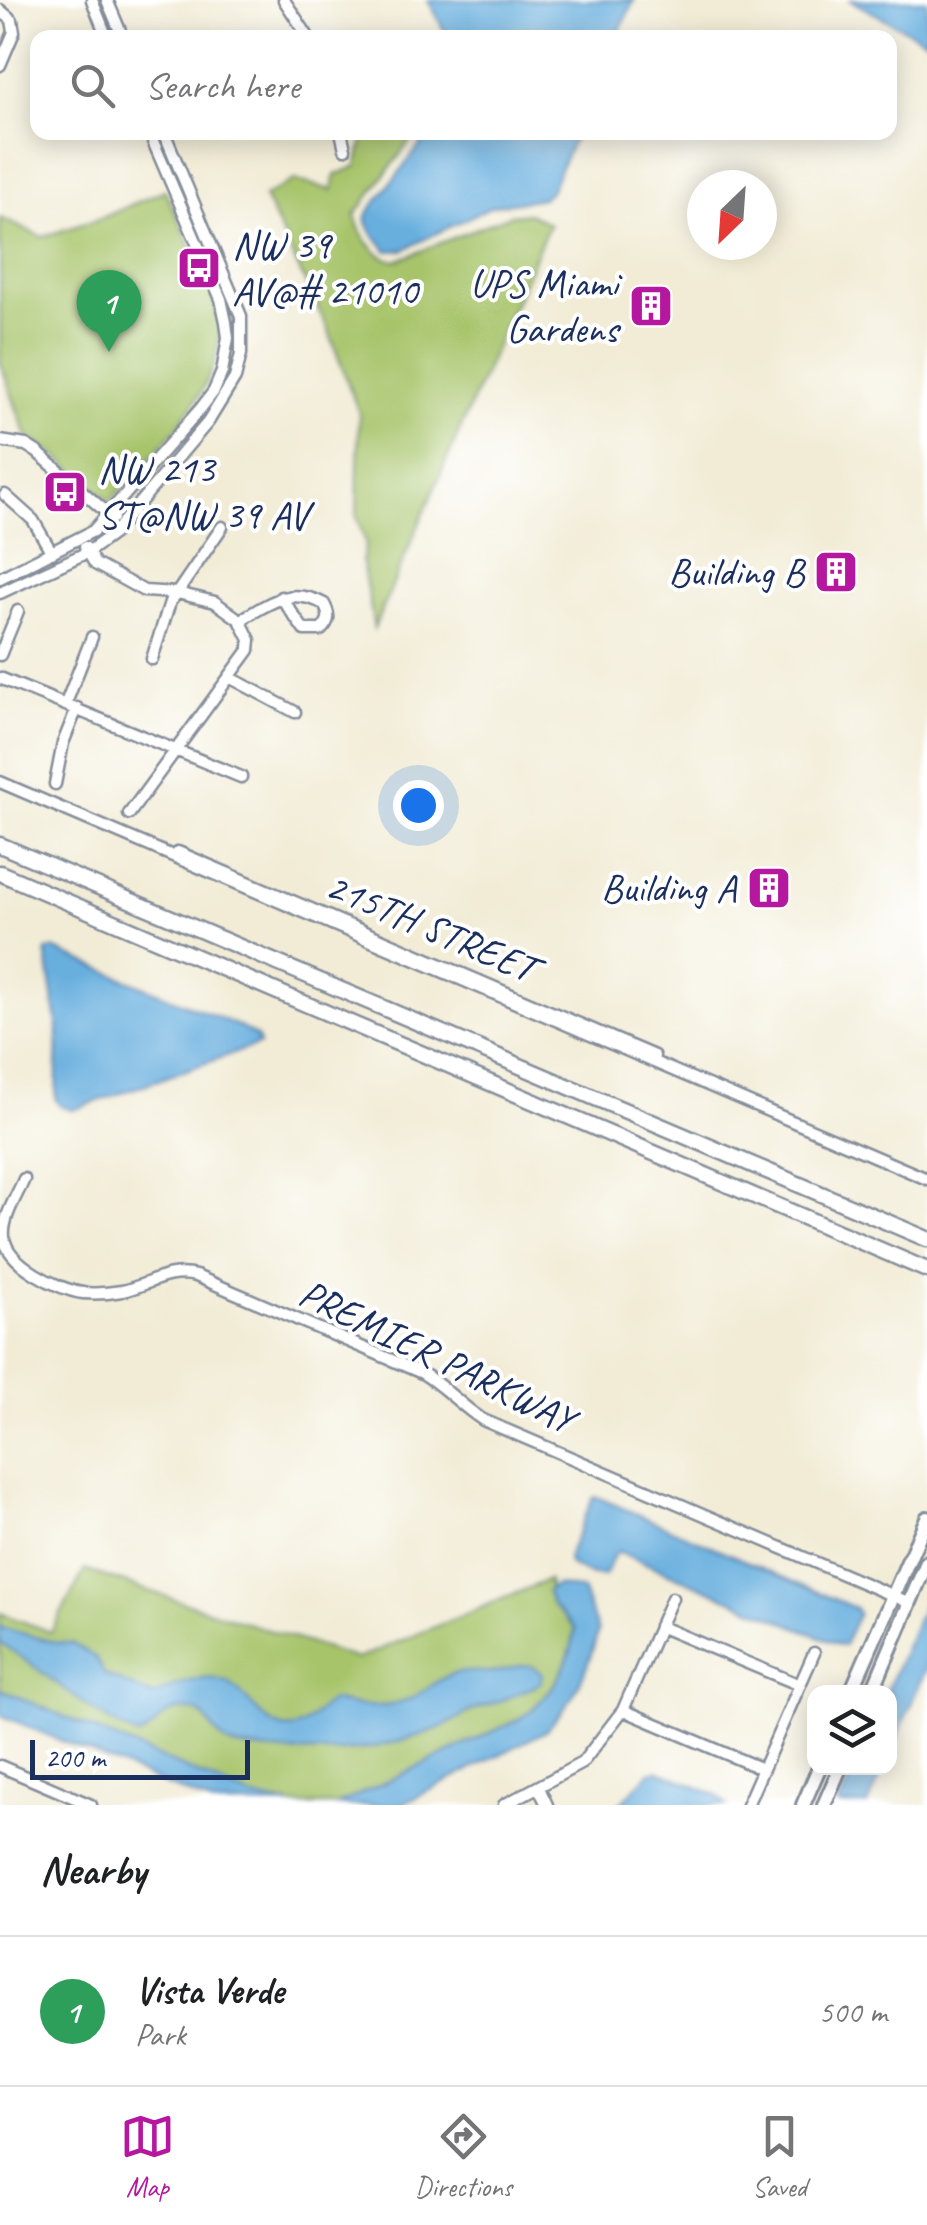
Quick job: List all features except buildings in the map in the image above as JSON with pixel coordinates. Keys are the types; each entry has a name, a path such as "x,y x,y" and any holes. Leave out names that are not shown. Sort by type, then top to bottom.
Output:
{"highway":[{"path":"0,846 927,1239"},
{"path":"0,873 927,1270"}],"main road":[{"path":"854,1685 927,1518"},
{"path":"875,1685 927,1562"},
{"path":"802,1805 816,1775"},
{"path":"824,1805 837,1775"}],"street":[{"path":"92,0 104,30"},
{"path":"107,0 120,30"},
{"path":"284,0 303,30"},
{"path":"0,10 12,20 14,32 0,65"},
{"path":"0,578 80,540 110,515 214,391 222,372 228,338 221,300 151,140"},
{"path":"0,593 88,552 120,526 227,395 241,354 240,316 167,140"},
{"path":"343,140 346,149"},
{"path":"0,441 37,452 120,526"},
{"path":"5,495 32,520 52,554"},
{"path":"152,660 170,602 222,527"},
{"path":"80,540 95,564 144,591 215,602 240,620 250,640 249,650 231,678 129,814"},
{"path":"240,620 281,598 294,594 324,604 330,613 328,623 321,630 304,630 281,598"},
{"path":"0,655 18,612"},
{"path":"55,784 71,706 92,637"},
{"path":"0,678 241,778"},
{"path":"231,678 296,712"},
{"name":"215TH STREET","path":"0,782 927,1178"},
{"name":"PREMIER PARKWAY","path":"24,1179 8,1214 4,1239 20,1266 79,1293 124,1290 169,1274 196,1276 422,1373 484,1420 910,1603"},
{"path":"504,1805 582,1763 623,1710 672,1598"},
{"path":"660,1626 800,1685"},
{"path":"747,1805 814,1653"},
{"path":"623,1710 762,1770"},
{"path":"0,1766 91,1805"},
{"path":"539,1788 547,1805"}],"green space":[{"path":"363,140 411,140 355,215 369,244 388,259 396,261 510,215 529,213 549,224 374,628 362,562 366,543 357,518 359,413 328,329 264,197 294,180 332,190 336,175 357,166"},
{"path":"165,190 212,296 219,325 217,350 210,374 182,421 110,502 55,455 27,437 0,362 0,218 42,237 104,217"},
{"path":"85,1570 357,1659 548,1580 551,1602 575,1629 569,1655 557,1679 522,1718 337,1805 291,1805 253,1798 0,1689 0,1613 51,1632"}],"water":[{"path":"428,0 634,0 620,30 444,30"},
{"path":"849,0 927,0 927,41"},
{"path":"424,140 573,140 550,191 542,198 492,206 403,250 388,251 372,233 366,220"},
{"path":"53,949 234,1024 257,1037 260,1044 73,1110 60,1106 56,1100 58,1030 46,950"},
{"path":"593,1498 855,1608 858,1614 844,1645 619,1552 605,1575 572,1566 568,1556"},
{"path":"556,1585 582,1590 598,1631 578,1686 564,1710 544,1732 401,1805 337,1805 522,1718 542,1700 564,1668 575,1629 551,1603 547,1591"},
{"path":"927,1596 927,1666 897,1737 897,1685 889,1685"},
{"path":"0,1627 57,1643 72,1643 96,1658 104,1674 153,1696 198,1679 227,1682 269,1721 290,1729 302,1725 332,1700 380,1706 410,1699 458,1673 494,1672 527,1665 543,1674 540,1683 509,1698 396,1742 324,1752 241,1748 223,1740 203,1715 187,1710 169,1713 139,1737 0,1643"},
{"path":"0,1689 253,1798 291,1805 213,1805 0,1715"},
{"path":"658,1770 717,1795 727,1805 619,1805 650,1772"},
{"path":"851,1775 881,1775 868,1805 838,1805"}],"place":[{"name":"NW 39 AV@# 21010","path":"199,268"},
{"name":"UPS Miami Gardens","path":"651,306"},
{"name":"Vista Verde","path":"109,352"},
{"name":"NW 213 ST@NW 39 AV","path":"65,492"},
{"name":"Building B","path":"836,572"},
{"name":"Building A","path":"769,888"}]}
